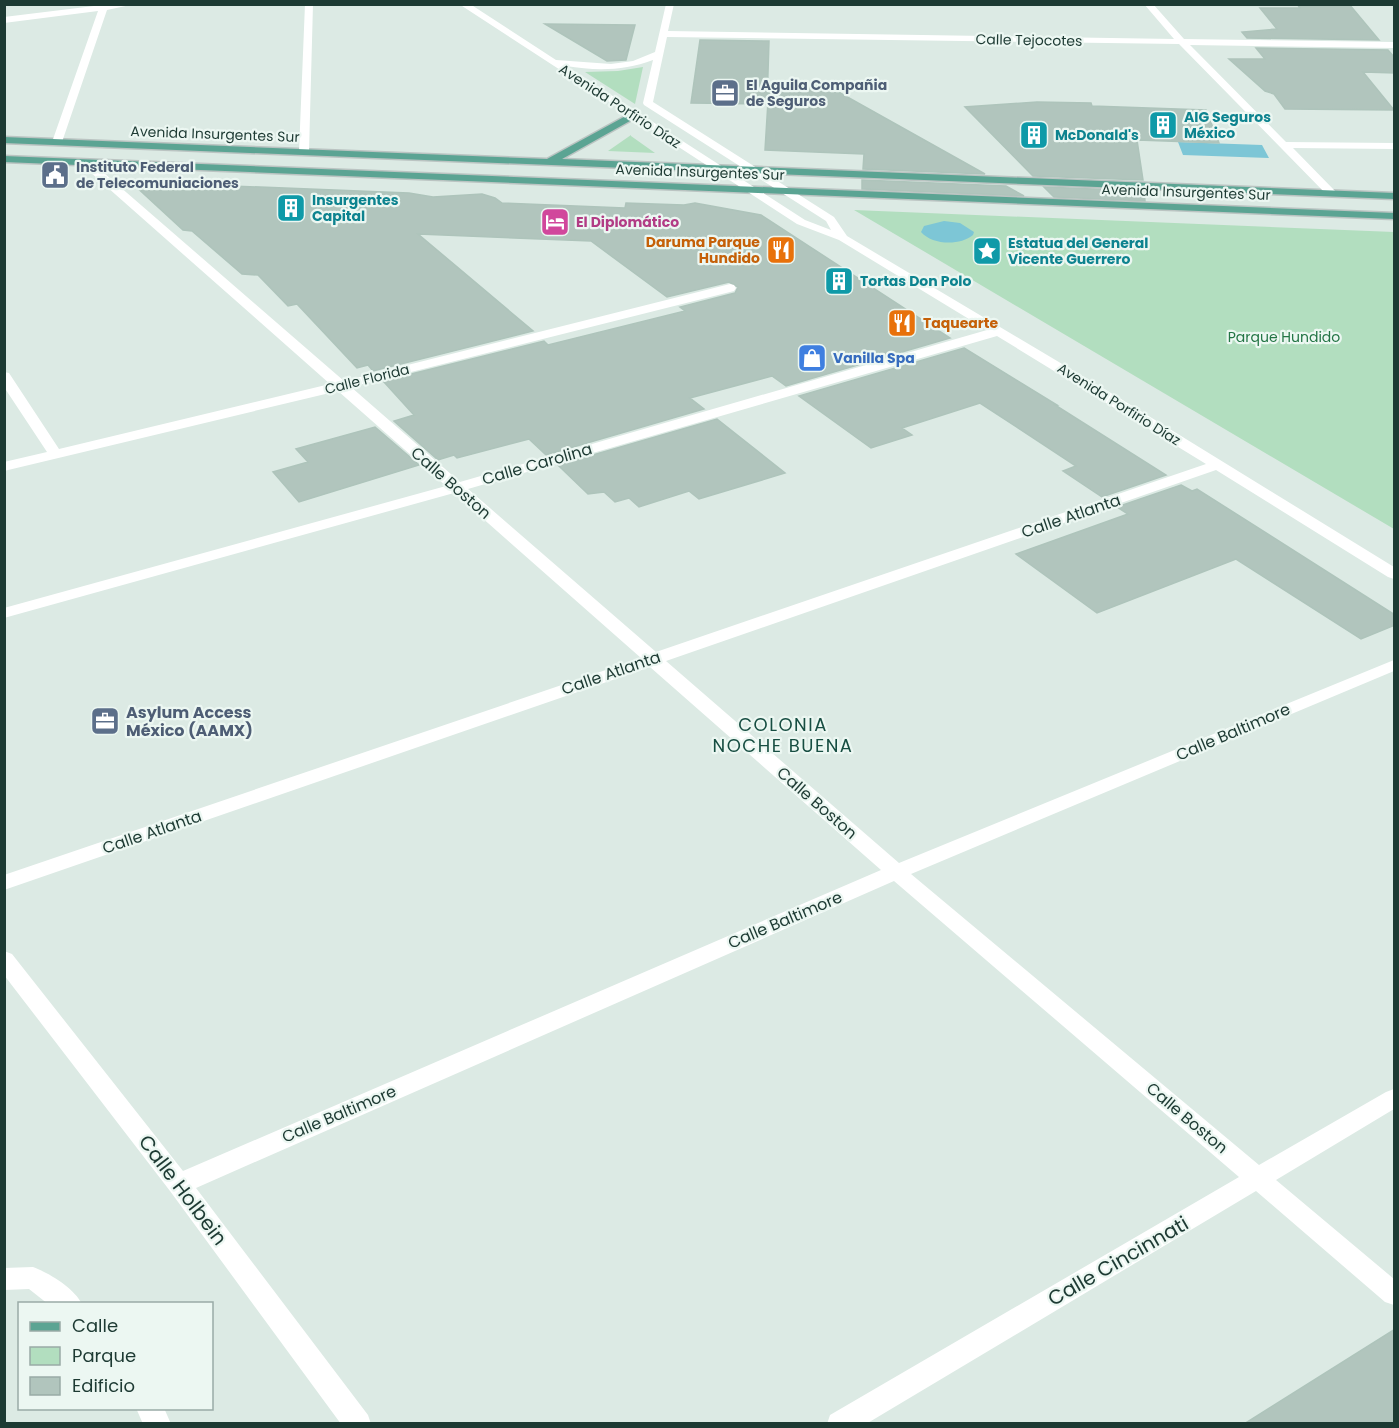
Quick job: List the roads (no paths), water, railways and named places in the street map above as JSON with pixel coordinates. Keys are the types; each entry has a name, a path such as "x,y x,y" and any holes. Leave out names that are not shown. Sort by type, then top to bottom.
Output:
{"main road":[{"path":"549,162 633,115"},
{"name":"Avenida Insurgentes Sur","path":"4,140 1395,196"},
{"name":"Avenida Insurgentes Sur","path":"4,159 1395,216"}],"street":[{"path":"4,20 100,6 131,4"},
{"path":"304,152 309,4"},
{"name":"Avenida Porfirio Díaz","path":"463,4 801,222 843,238 1395,574"},
{"path":"552,60 588,67 614,67 639,63 661,52 670,4"},
{"path":"1148,4 1332,194"},
{"path":"57,142 101,20 100,6"},
{"name":"Calle Tejocotes","path":"664,34 1395,45"},
{"name":"Avenida Porfirio Díaz","path":"661,52 648,103 830,219 843,238"},
{"path":"1284,145 1395,147"},
{"name":"Calle Boston","path":"85,162 896,872 1395,1294"},
{"name":"Calle Florida","path":"4,467 730,288"},
{"name":"Calle Carolina","path":"4,613 457,488 999,331"},
{"path":"4,376 56,455"},
{"name":"Calle Atlanta","path":"4,883 1218,465"},
{"name":"Calle Baltimore","path":"179,1184 896,872 1395,665"},
{"name":"Calle Holbein","path":"4,959 179,1184 358,1424"},
{"name":"Calle Cincinnati","path":"840,1424 1395,1098"},
{"path":"4,1279 33,1278 66,1302"},
{"path":"150,1410 158,1424"}],"water":[{"path":"1178,142 1262,145 1269,158 1183,155"},
{"path":"944,221 960,223 974,232 973,235 961,241 939,242 921,232 924,226"}],"place":[{"name":"El Aguila Compañia de Seguros","path":"725,93"},
{"name":"AIG Seguros México","path":"1163,125"},
{"name":"McDonald's","path":"1034,135"},
{"name":"Instituto Federal de Telecomuniaciones","path":"55,175"},
{"name":"Insurgentes Capital","path":"291,208"},
{"name":"El Diplomático","path":"555,222"},
{"name":"Daruma Parque Hundido","path":"781,250"},
{"name":"Estatua del General Vicente Guerrero","path":"987,251"},
{"name":"Tortas Don Polo","path":"839,281"},
{"name":"Taquearte","path":"902,323"},
{"name":"Vanilla Spa","path":"812,358"},
{"name":"Asylum Access México (AAMX)","path":"105,721"}],"district":[{"name":"COLONIA NOCHE BUENA","path":"783,734"}],"park label":[{"name":"Parque Hundido","path":"1284,337"}]}
